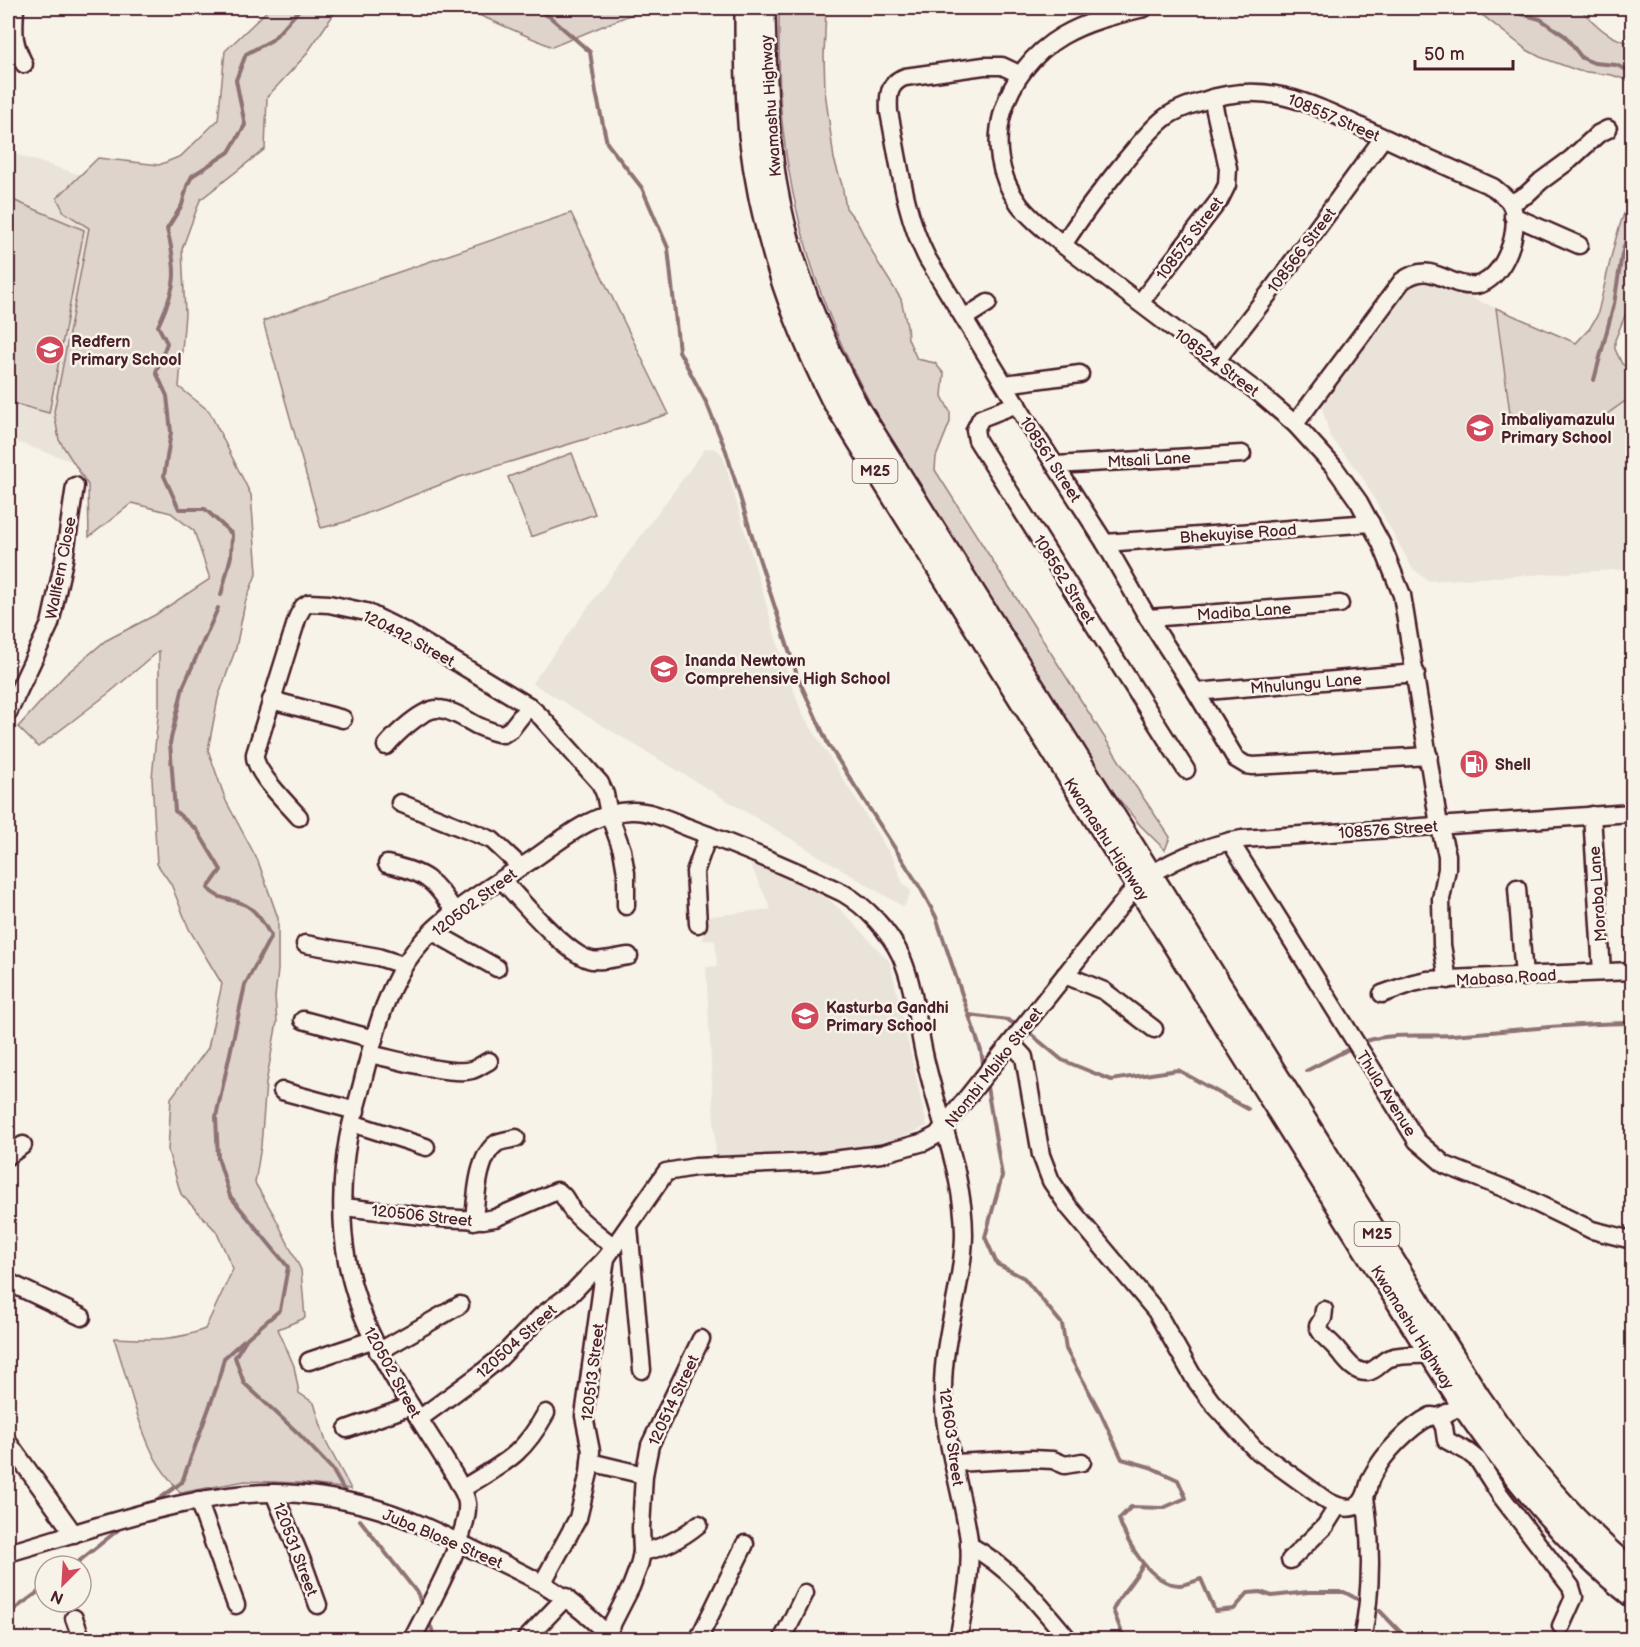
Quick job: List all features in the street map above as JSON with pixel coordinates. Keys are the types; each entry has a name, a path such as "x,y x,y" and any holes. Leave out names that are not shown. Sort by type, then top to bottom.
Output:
{"main road":[{"name":"Kwamashu Highway","path":"746,8 747,85 755,172 778,271 793,316 812,358 856,440 1094,819 1144,879"},
{"name":"Kwamashu Highway","path":"764,8 769,136 775,182 800,279 830,356 858,408 1144,879 1471,1402 1494,1451 1546,1514 1603,1572 1632,1596"},
{"name":"Kwamashu Highway","path":"1471,1402 1508,1438 1556,1498 1632,1571"}],"street":[{"path":"15,8 15,48 24,64"},
{"name":"108524 Street","path":"1144,8 1094,20 1061,37 1034,57 1019,74 1002,110 998,147 1002,169 1019,204 1032,219 1295,424 1351,489 1371,523 1402,595 1439,825 1447,855 1447,869 1441,899 1442,945 1448,980"},
{"name":"108561 Street","path":"1019,74 1002,66 984,66 905,77 894,82 888,96 889,112 915,231 927,258 1105,543 1148,618 1236,759 1246,765 1266,766 1429,756"},
{"name":"108557 Street","path":"1063,245 1090,205 1150,131 1176,111 1212,98 1245,92 1283,95 1335,114 1493,187 1512,209 1579,245"},
{"name":"108575 Street","path":"1140,303 1220,199 1227,184 1228,168 1212,98"},
{"path":"1295,424 1402,281 1419,272 1428,272 1470,285 1493,278 1502,266 1511,245 1514,228 1512,209 1541,181 1571,159 1598,134 1608,129"},
{"name":"108566 Street","path":"1216,361 1274,287 1383,138"},
{"path":"964,318 988,303"},
{"path":"1005,384 1080,374"},
{"name":"108562 Street","path":"1017,404 981,418 975,430 977,440 1186,770"},
{"name":"Mtsali Lane","path":"1056,465 1242,454"},
{"name":"Wallfern Close","path":"8,713 50,624 64,560 75,486"},
{"name":"Bhekuyise Road","path":"1105,543 1371,523"},
{"name":"120492 Street","path":"299,817 260,771 254,760 297,616 309,603 329,604 366,612 408,633 528,706 541,717 600,783 625,863 626,906"},
{"name":"Madiba Lane","path":"1148,618 1340,604"},
{"name":"Mhulungu Lane","path":"1196,692 1416,673"},
{"path":"271,700 343,719"},
{"path":"386,746 396,734 428,711 435,709 445,710 487,730 503,734 511,729 528,706"},
{"path":"400,804 492,840 521,867"},
{"name":"120502 Street","path":"412,1640 466,1523 465,1495 375,1346 358,1305 346,1259 344,1207 346,1159 372,1047 388,998 403,966 432,932 455,912 580,827 609,814 644,812 708,835 843,893 855,900 876,919 890,937 908,975 925,1058 944,1129"},
{"name":"108576 Street","path":"1144,879 1195,853 1230,841 1270,836 1632,813"},
{"name":"Moraba Lane","path":"1592,815 1602,972"},
{"path":"699,924 695,872 708,835"},
{"name":"Thula Avenue","path":"1230,841 1417,1141 1445,1165 1501,1187 1592,1230 1632,1240"},
{"path":"387,864 411,870 428,878 455,912"},
{"name":"Ntombi Mbiko Street","path":"629,1227 666,1172 695,1167 817,1162 881,1154 924,1142 937,1135 1144,879"},
{"path":"502,880 531,912 581,956 592,961 629,956"},
{"path":"1517,888 1524,977"},
{"path":"432,932 497,968"},
{"path":"305,944 378,957 403,966"},
{"name":"Mabasa Road","path":"1382,994 1413,983 1632,971"},
{"path":"1065,975 1104,991 1154,1029"},
{"path":"303,1020 372,1047 437,1068 461,1071 475,1069 489,1061"},
{"path":"1010,1045 1024,1058 1041,1155 1051,1180 1068,1206 1156,1311 1194,1378 1211,1401 1255,1449 1338,1507 1358,1505 1365,1497 1373,1474 1384,1458 1410,1431 1431,1416 1439,1417 1471,1402"},
{"path":"282,1091 354,1117 426,1147"},
{"name":"121603 Street","path":"944,1129 960,1184 963,1224 962,1254 945,1357 943,1388 949,1441 969,1545 966,1592 958,1640"},
{"path":"474,1221 478,1187 485,1157 496,1143 516,1138"},
{"path":"8,1155 24,1145"},
{"name":"120506 Street","path":"344,1207 474,1221 495,1218 557,1191 563,1194 573,1212 610,1253"},
{"path":"629,1227 642,1370"},
{"name":"120504 Street","path":"347,1429 415,1412 500,1359 541,1316 572,1293 610,1253 629,1227"},
{"name":"120513 Street","path":"543,1582 578,1518 589,1473 591,1451 584,1416 610,1253"},
{"path":"8,1282 82,1317"},
{"path":"309,1361 375,1346 460,1305"},
{"path":"1324,1310 1318,1326 1320,1332 1336,1347 1340,1355 1360,1371 1367,1372 1376,1369 1384,1361 1393,1357 1441,1354"},
{"name":"120514 Street","path":"609,1637 631,1587 642,1552 644,1475 650,1445 701,1339"},
{"path":"462,1489 515,1456 532,1437 546,1413"},
{"path":"1439,1417 1444,1427 1446,1440 1478,1460 1501,1496 1571,1587 1574,1597 1561,1626"},
{"path":"8,1442 74,1534"},
{"path":"955,1463 1031,1459 1053,1460 1065,1465 1082,1462"},
{"path":"590,1462 644,1475"},
{"name":"Juba Blose Street","path":"8,1553 198,1500 274,1493 311,1496 371,1507 459,1542 543,1582 583,1610 609,1637"},
{"name":"120531 Street","path":"274,1493 318,1605"},
{"path":"1362,1640 1368,1609 1370,1551 1365,1497"},
{"path":"198,1500 236,1605"},
{"path":"1290,1560 1325,1526 1338,1507"},
{"path":"642,1552 679,1539 699,1524"},
{"path":"698,1640 745,1544"},
{"path":"969,1545 986,1554 1011,1574 1069,1640"},
{"path":"782,1640 805,1593"},
{"path":"525,1640 566,1597"},
{"path":"74,1618 82,1640"}],"shaded area":[{"path":"270,8 338,8 305,56 267,97 265,149 200,200 182,249 185,314 179,387 209,411 251,495 257,572 245,603 236,648 218,698 208,750 226,801 258,861 278,918 278,970 275,997 277,1022 266,1083 261,1146 255,1183 274,1215 301,1270 305,1318 278,1329 294,1366 299,1393 314,1403 326,1442 351,1489 300,1483 245,1481 180,1493 158,1464 147,1440 114,1338 171,1338 205,1329 233,1269 216,1231 181,1194 168,1151 171,1098 208,1048 222,984 189,929 171,884 157,864 152,778 159,706 159,651 109,693 38,747 18,727 65,675 105,641 155,615 210,579 194,531 171,513 132,503 89,537 88,485 59,440 54,412 89,228 64,212 57,198 98,158 159,165 181,156 218,120 225,51"},
{"path":"463,8 670,8 632,14 552,47"},
{"path":"779,8 826,8 825,91 834,159 846,208 857,222 877,261 901,299 908,339 917,359 935,363 944,374 942,396 950,412 950,422 936,457 935,470 1170,837 1165,850 1140,825 1109,787 893,443 852,367 820,289 796,207 782,122"},
{"path":"1469,8 1579,8 1609,35 1632,43 1632,82 1612,75 1579,71 1540,57 1527,50 1477,11"},
{"name":"Redfern Primary School","path":"8,152 122,188 74,462 8,439"},
{"path":"8,198 84,230 49,413 8,402"},
{"path":"1632,199 1632,290 1629,306 1615,340 1615,349 1622,364 1632,369 1632,396 1607,414 1594,419 1533,418 1510,413 1496,308 1576,343 1590,328 1597,316 1617,236"},
{"path":"571,213 669,414 460,477 345,522 321,528 263,321"},
{"name":"Imbaliyamazulu Primary School","path":"1429,280 1496,308 1510,413 1594,419 1607,414 1632,396 1632,569 1428,581 1412,568 1361,475 1330,436 1322,407 1337,375 1411,285"},
{"name":"Inanda Newtown Comprehensive High School","path":"705,449 718,450 723,456 781,655 802,713 893,859 903,883 911,891 904,907 532,683"},
{"path":"572,453 595,514 531,537 508,477"},
{"name":"Kasturba Gandhi Primary School","path":"748,860 823,894 890,962 927,1126 902,1137 861,1149 797,1156 716,1158 706,967 717,966 715,941 703,940 703,917 771,909"}],"waterway":[{"path":"221,595 231,556 232,534 205,509 179,509 164,476 171,432 167,396 156,372 167,343 158,326 169,300 174,279 173,257 167,229 182,205 192,176 229,152 245,125 236,80 246,54 272,40 301,8"},
{"path":"533,8 550,17 590,52 607,143 642,188 668,248 679,351 707,404 726,451 798,678 828,744 921,889 936,917 981,1051 984,1068"},
{"path":"1499,8 1540,19 1565,36 1582,58 1594,63 1616,65 1632,72"},
{"path":"1594,380 1614,304 1622,254 1632,220"},
{"path":"218,608 183,687 170,743 175,811 197,830 221,870 208,888 220,897 252,909 271,936 245,985 216,1117 218,1158 230,1196 288,1267 280,1310 247,1338 235,1357 244,1383 298,1433 332,1469 345,1492"},
{"path":"969,1015 1008,1020 1018,1026"},
{"path":"1366,1041 1398,1036 1453,1035 1632,1023"},
{"path":"1027,1031 1062,1060 1111,1080 1178,1070 1248,1109"},
{"path":"1306,1071 1347,1050"},
{"path":"986,1081 1002,1176 985,1237 997,1264 1024,1278 1062,1324 1066,1349 1122,1459 1150,1467 1178,1480 1186,1498 1163,1508 1131,1507 1119,1519 1141,1561 1149,1570 1168,1583 1181,1585 1201,1579 1215,1611 1234,1609 1248,1593 1260,1592 1272,1596 1308,1592 1344,1592 1363,1602"},
{"path":"155,1502 182,1482 217,1386 224,1358 244,1340"},
{"path":"360,1520 418,1594 420,1601"},
{"path":"88,1554 118,1530"},
{"path":"1128,1640 1122,1633 1113,1610 1143,1564"},
{"path":"8,1614 33,1596"},
{"path":"1372,1607 1380,1611 1408,1640"},
{"path":"429,1623 437,1640"}],"place":[{"name":"Redfern Primary School","path":"50,350"},
{"name":"Imbaliyamazulu Primary School","path":"1480,428"},
{"name":"Inanda Newtown Comprehensive High School","path":"664,669"},
{"name":"Shell","path":"1474,764"},
{"name":"Kasturba Gandhi Primary School","path":"805,1016"}]}
